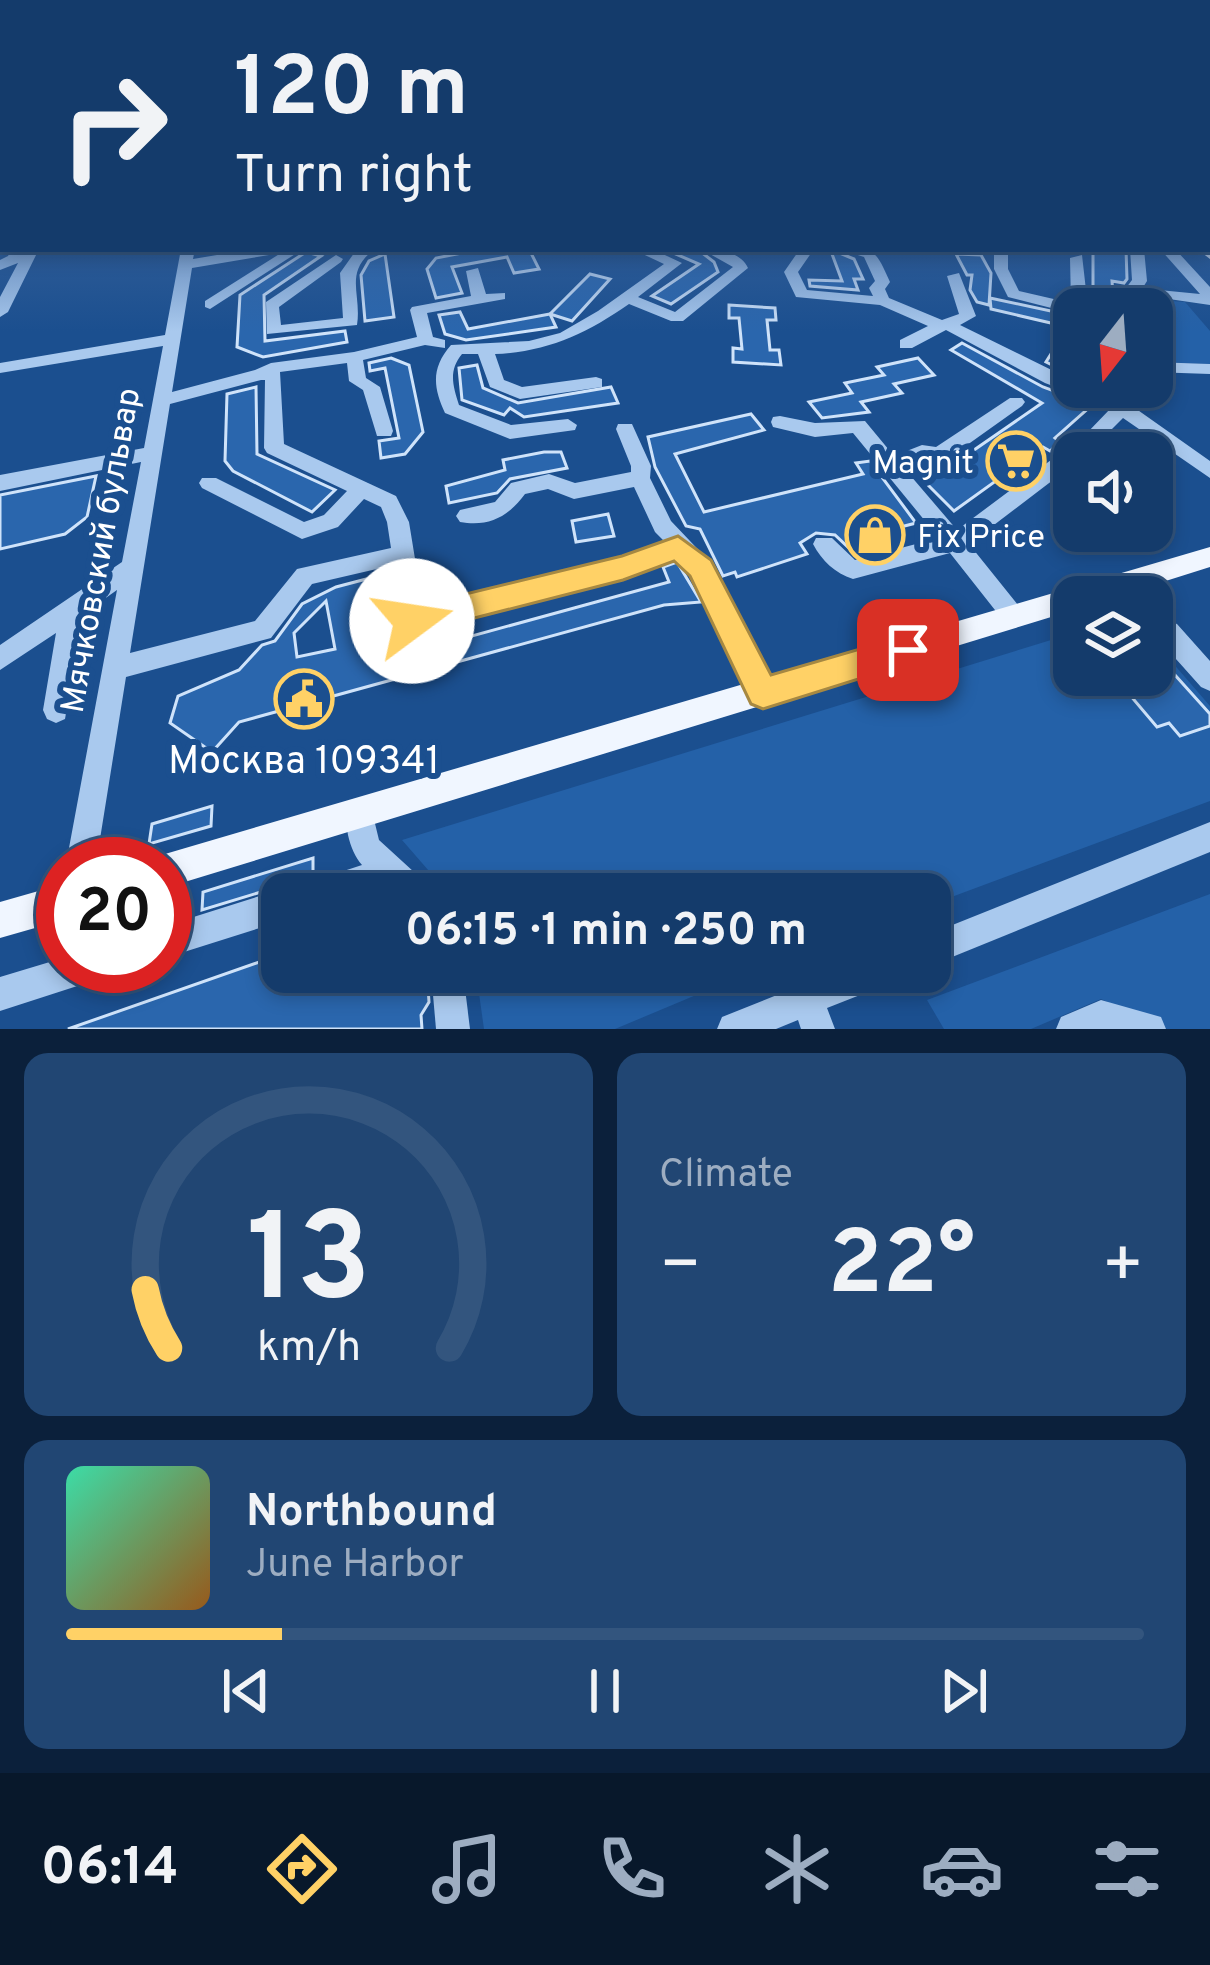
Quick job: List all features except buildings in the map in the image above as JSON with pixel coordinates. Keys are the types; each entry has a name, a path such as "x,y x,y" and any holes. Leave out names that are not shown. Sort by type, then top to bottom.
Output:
{"main road":[{"path":"1160,576 1210,557"},
{"path":"192,864 1053,605"},
{"path":"0,920 36,910"}],"street":[{"path":"0,310 30,252"},
{"path":"186,257 244,252"},
{"path":"210,304 294,252"},
{"path":"310,252 336,259"},
{"path":"357,252 336,259 272,305 273,332 351,322 347,273 364,252"},
{"path":"163,400 271,368 354,357 426,340 457,350 556,343 574,336 675,263 648,252"},
{"path":"627,298 677,318 741,268 713,252"},
{"path":"805,252 791,272 801,294 883,301 944,325 1053,380"},
{"path":"860,252 870,254 883,282 877,289 883,301"},
{"path":"1000,252 1001,269 1013,294 1071,308 1080,308 1076,258"},
{"path":"1134,288 1140,281 1137,252"},
{"path":"1170,252 1207,293"},
{"name":"Мячковский бульвар","path":"85,837 186,257"},
{"path":"473,271 480,300"},
{"path":"906,344 968,316 954,276"},
{"path":"1173,292 1207,293"},
{"path":"426,340 418,310 500,296"},
{"path":"0,368 172,338"},
{"path":"457,350 443,363 440,375 451,409 510,431 568,424"},
{"path":"485,350 496,383 520,393 596,383"},
{"path":"354,357 358,381 371,387 384,431"},
{"path":"1173,368 1210,369"},
{"path":"261,374 274,376 274,448 389,502 398,522 412,621 623,568 678,548"},
{"path":"893,465 922,452 939,455 1016,402"},
{"path":"824,544 836,560 853,570 955,543 1094,439 1113,408"},
{"path":"1130,408 1210,472"},
{"path":"780,422 815,430 858,426 1014,617"},
{"path":"626,429 641,466 640,478 678,548 701,568 763,693"},
{"path":"0,483 153,453"},
{"path":"467,517 502,508 518,488 549,481 574,490 640,478"},
{"path":"208,483 302,531 331,521 359,491"},
{"path":"113,669 263,630 305,576 403,554"},
{"path":"0,659 133,567"},
{"path":"56,710 72,610"},
{"path":"1173,638 1210,679"},
{"path":"360,813 366,847 386,873"},
{"path":"951,942 1210,837"},
{"path":"192,933 261,912"},
{"path":"0,994 36,983"},
{"path":"449,993 453,1029"},
{"path":"734,1029 812,1014 844,993"},
{"path":"1073,1029 1101,1017 1149,1029"}],"shaded area":[{"path":"1173,301 1185,302 1210,331 1210,364 1173,363"},
{"path":"1053,639 1053,696 1173,696 1173,663 1210,706 1210,801 951,897 951,873 431,873 402,840"},
{"path":"1210,894 1210,1029 1167,1029 1101,999 1031,1029 944,1029 927,1000"},
{"path":"479,993 701,993 615,1029 484,1029"}],"place":[{"name":"Magnit","path":"1016,461"},
{"name":"Fix Price","path":"875,535"},
{"name":"Москва 109341","path":"304,699"}],"route":[{"path":"412,621 623,568 678,548 701,568 763,693 908,650"}]}
